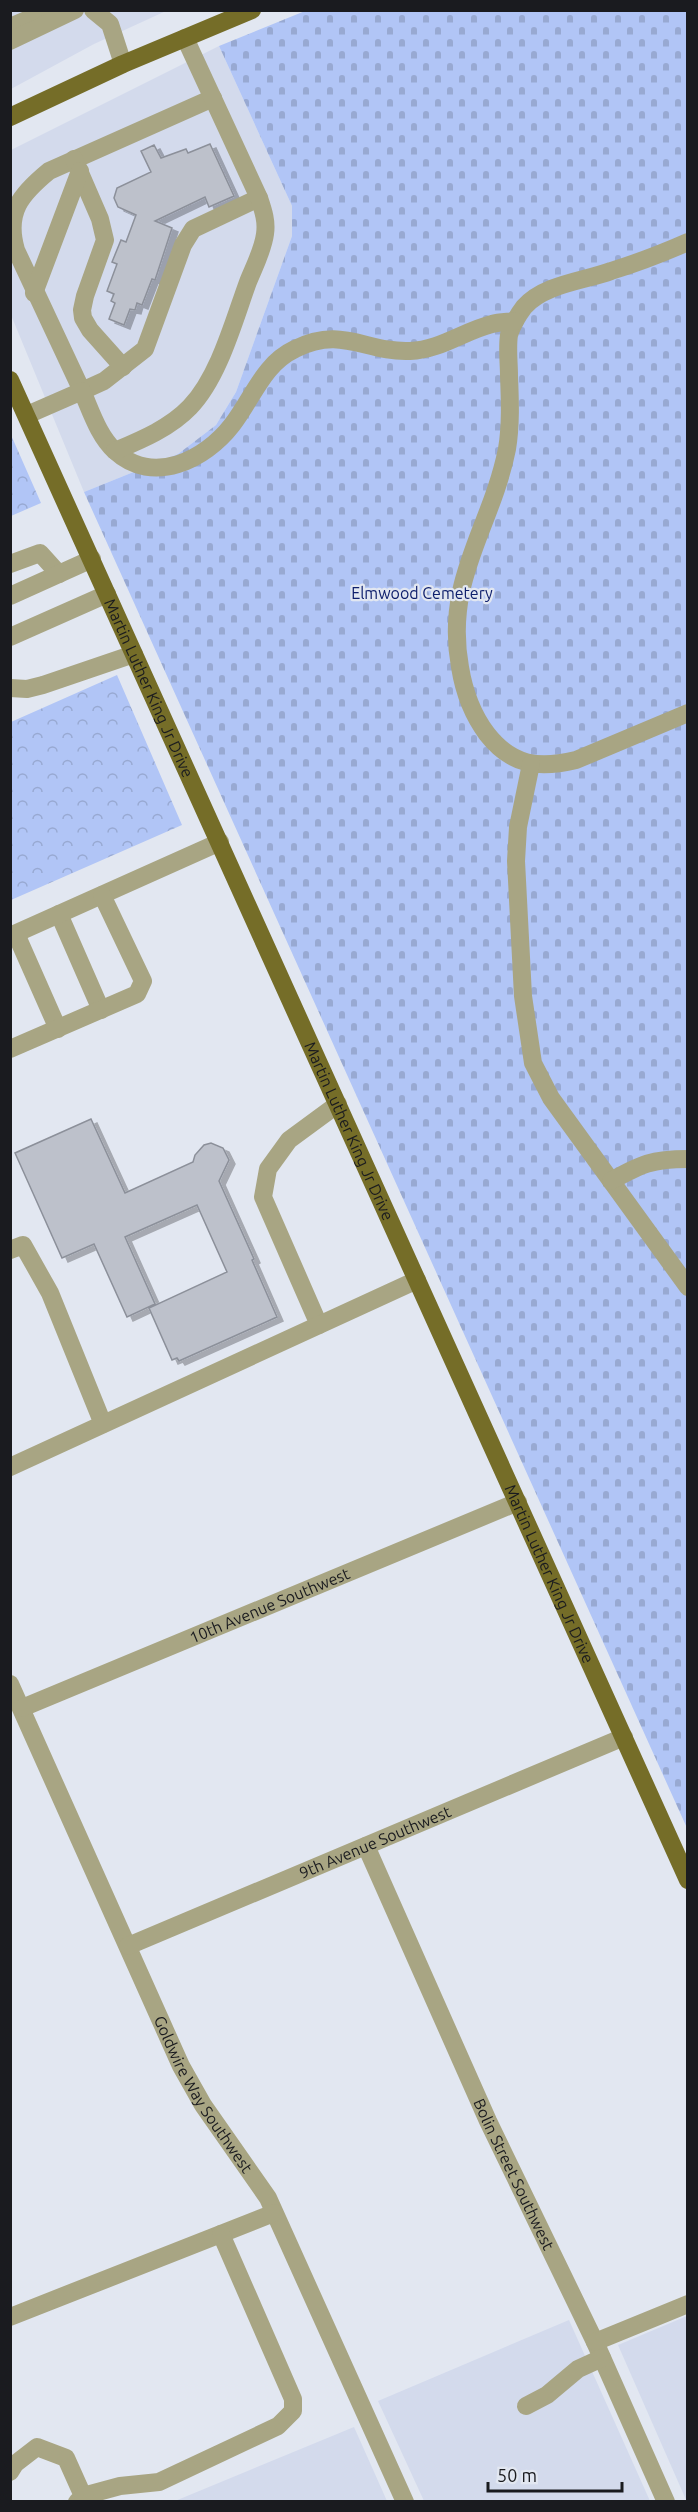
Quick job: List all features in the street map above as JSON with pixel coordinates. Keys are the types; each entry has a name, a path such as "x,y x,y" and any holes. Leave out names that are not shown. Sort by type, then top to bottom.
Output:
{"main road":[{"path":"10,117 123,64 185,38 230,15 252,10"},
{"name":"Martin Luther King Jr Drive","path":"10,380 687,1880"}],"street":[{"path":"10,27 31,15 47,10"},
{"path":"10,41 75,10"},
{"path":"93,10 110,24 123,64"},
{"path":"114,450 144,438 170,423 190,408 204,388 216,365 265,233 264,214 259,198 185,38"},
{"path":"213,98 77,165 49,171 27,189 18,203 12,220 12,235 16,250 34,293 102,436 114,450 140,466 162,468 186,463 232,426 269,369 281,357 312,342 344,339 393,350 410,351 443,345 492,324 515,321"},
{"path":"34,293 77,165"},
{"path":"77,165 100,219 105,240 85,296 83,318 90,330 123,367"},
{"path":"27,415 104,381 145,349 183,245 193,229 259,198"},
{"path":"687,242 654,256 543,293 525,306 515,321 509,335 510,413 507,448 495,491 464,573 457,608 457,650 465,691 480,725 491,740 506,752 531,764 557,764 576,760 687,713"},
{"path":"10,564 40,553 59,574"},
{"path":"10,596 92,559"},
{"path":"10,637 107,594"},
{"path":"10,688 27,689 43,685 134,654"},
{"path":"531,764 518,827 516,861 523,996 533,1063 551,1098 687,1287"},
{"path":"58,1029 13,935 220,842"},
{"path":"11,1047 137,994 143,981 102,894"},
{"path":"59,914 101,1010"},
{"path":"319,1325 263,1197 268,1169 289,1140 338,1104"},
{"path":"611,1181 640,1165 662,1159 687,1159"},
{"path":"10,1250 23,1245 50,1293 103,1424"},
{"path":"10,1467 417,1280"},
{"name":"10th Avenue Southwest","path":"22,1708 518,1502"},
{"name":"Goldwire Way Southwest","path":"10,1684 181,2066 203,2105 268,2198 405,2502"},
{"name":"9th Avenue Southwest","path":"128,1946 624,1737"},
{"name":"Bolin Street Southwest","path":"366,1846 488,2121 599,2350 666,2502"},
{"path":"10,2318 274,2213"},
{"path":"10,2472 15,2464 37,2447 66,2458 80,2499 102,2497 120,2486 159,2481 278,2426 293,2411 293,2399 221,2234"},
{"path":"526,2406 547,2396 599,2350 687,2304"}],"shaded area":[{"path":"11,11 166,11 94,44 11,89"},
{"path":"219,46 292,206 292,236 236,392 216,425 178,454 84,492 11,315 11,150"},
{"path":"687,2316 688,2501 687,2502 618,2345"},
{"path":"569,2320 650,2501 424,2501 378,2401"},
{"path":"354,2427 387,2501 175,2501"}],"green space":[{"name":"Elmwood Cemetery","path":"305,11 687,11 687,1828 84,492 178,454 216,425 236,392 292,236 292,206 219,46"},
{"path":"11,435 41,503 10,516"},
{"path":"117,675 182,825 11,900 11,722"}],"building":[{"path":"210,144 234,196 209,207 205,197 155,221 172,228 155,280 152,279 142,305 137,303 135,310 130,309 124,325 109,319 115,303 111,301 114,294 107,291 117,264 112,262 121,240 126,242 136,215 118,207 114,198 117,188 151,172 141,151 154,145 161,158 186,149 188,153"},
{"path":"91,1119 125,1193 193,1162 195,1155 204,1145 211,1143 223,1148 229,1160 219,1181 277,1317 179,1361 177,1358 172,1360 149,1308 227,1272 197,1205 125,1237 155,1304 127,1317 94,1244 62,1258 15,1153"}]}
